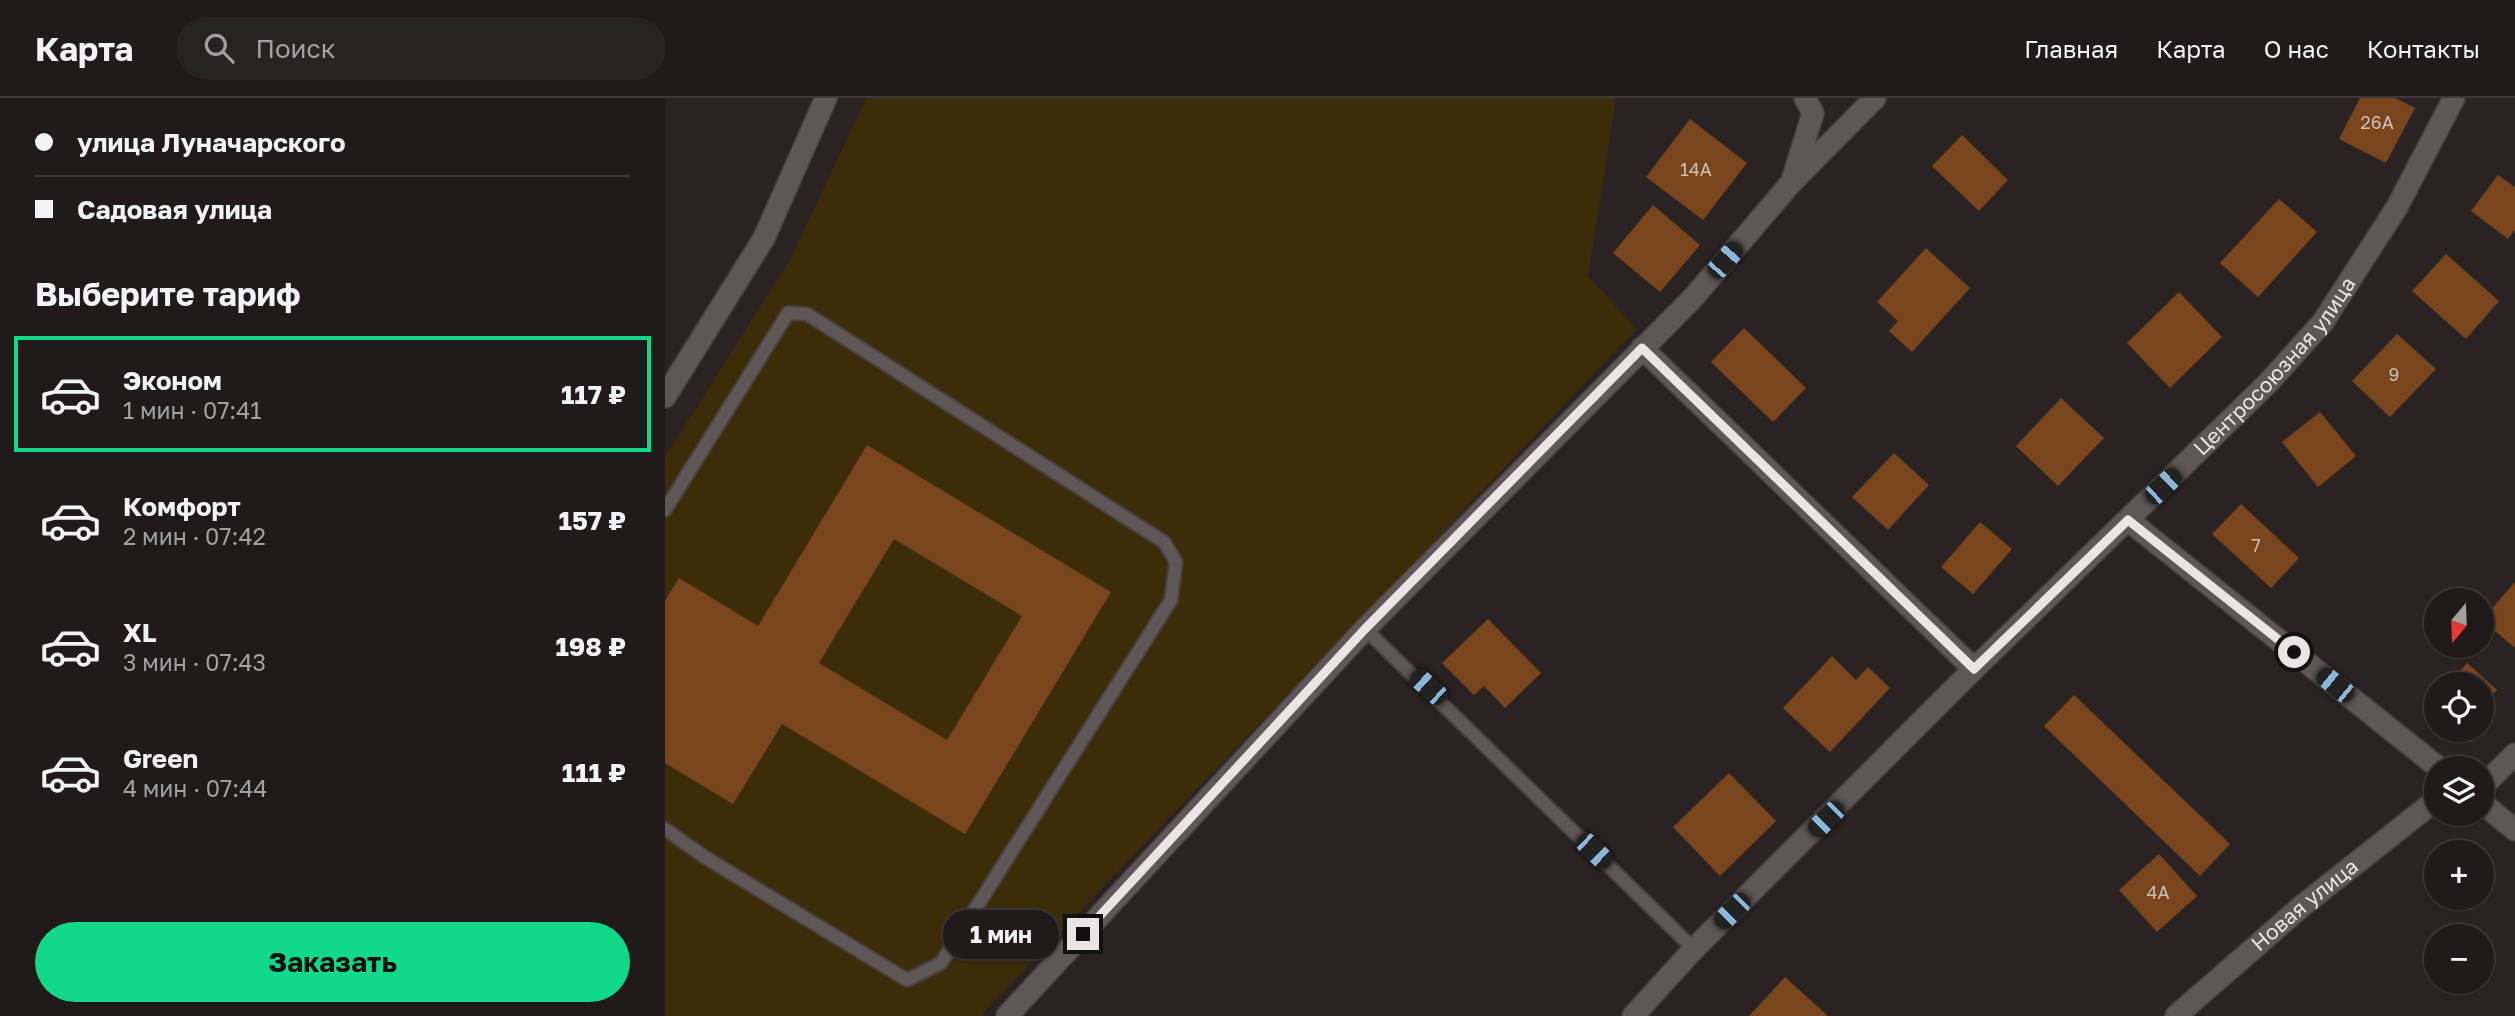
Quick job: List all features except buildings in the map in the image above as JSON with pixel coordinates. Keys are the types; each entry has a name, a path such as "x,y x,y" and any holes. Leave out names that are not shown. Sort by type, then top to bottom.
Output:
{"street":[{"path":"665,397 764,237 826,98"},
{"path":"1791,183 1813,113 1805,98"},
{"path":"1007,1016 1365,629 1692,299 1791,183 1875,98"},
{"name":"Центросоюзная улица","path":"1633,1016 1695,949 1974,669 2268,383 2322,322 2397,207 2454,98"},
{"path":"1642,348 1974,669"},
{"path":"2128,520 2424,756"},
{"path":"2494,775 2515,754"},
{"name":"Новая улица","path":"2176,1016 2302,906 2424,809"},
{"path":"2494,813 2515,830"}],"lane":[{"path":"665,510 788,313 807,314 1164,542 1176,562 1171,600 941,963 907,980 703,856 665,829"},
{"path":"1365,629 1695,949"}],"shaded area":[{"path":"866,98 1616,98 1588,276 1637,329 980,1016 665,1016 665,457 791,258"}],"route":[{"path":"1083,934 1365,629 1642,348 1974,669 2128,520 2294,652"}]}
